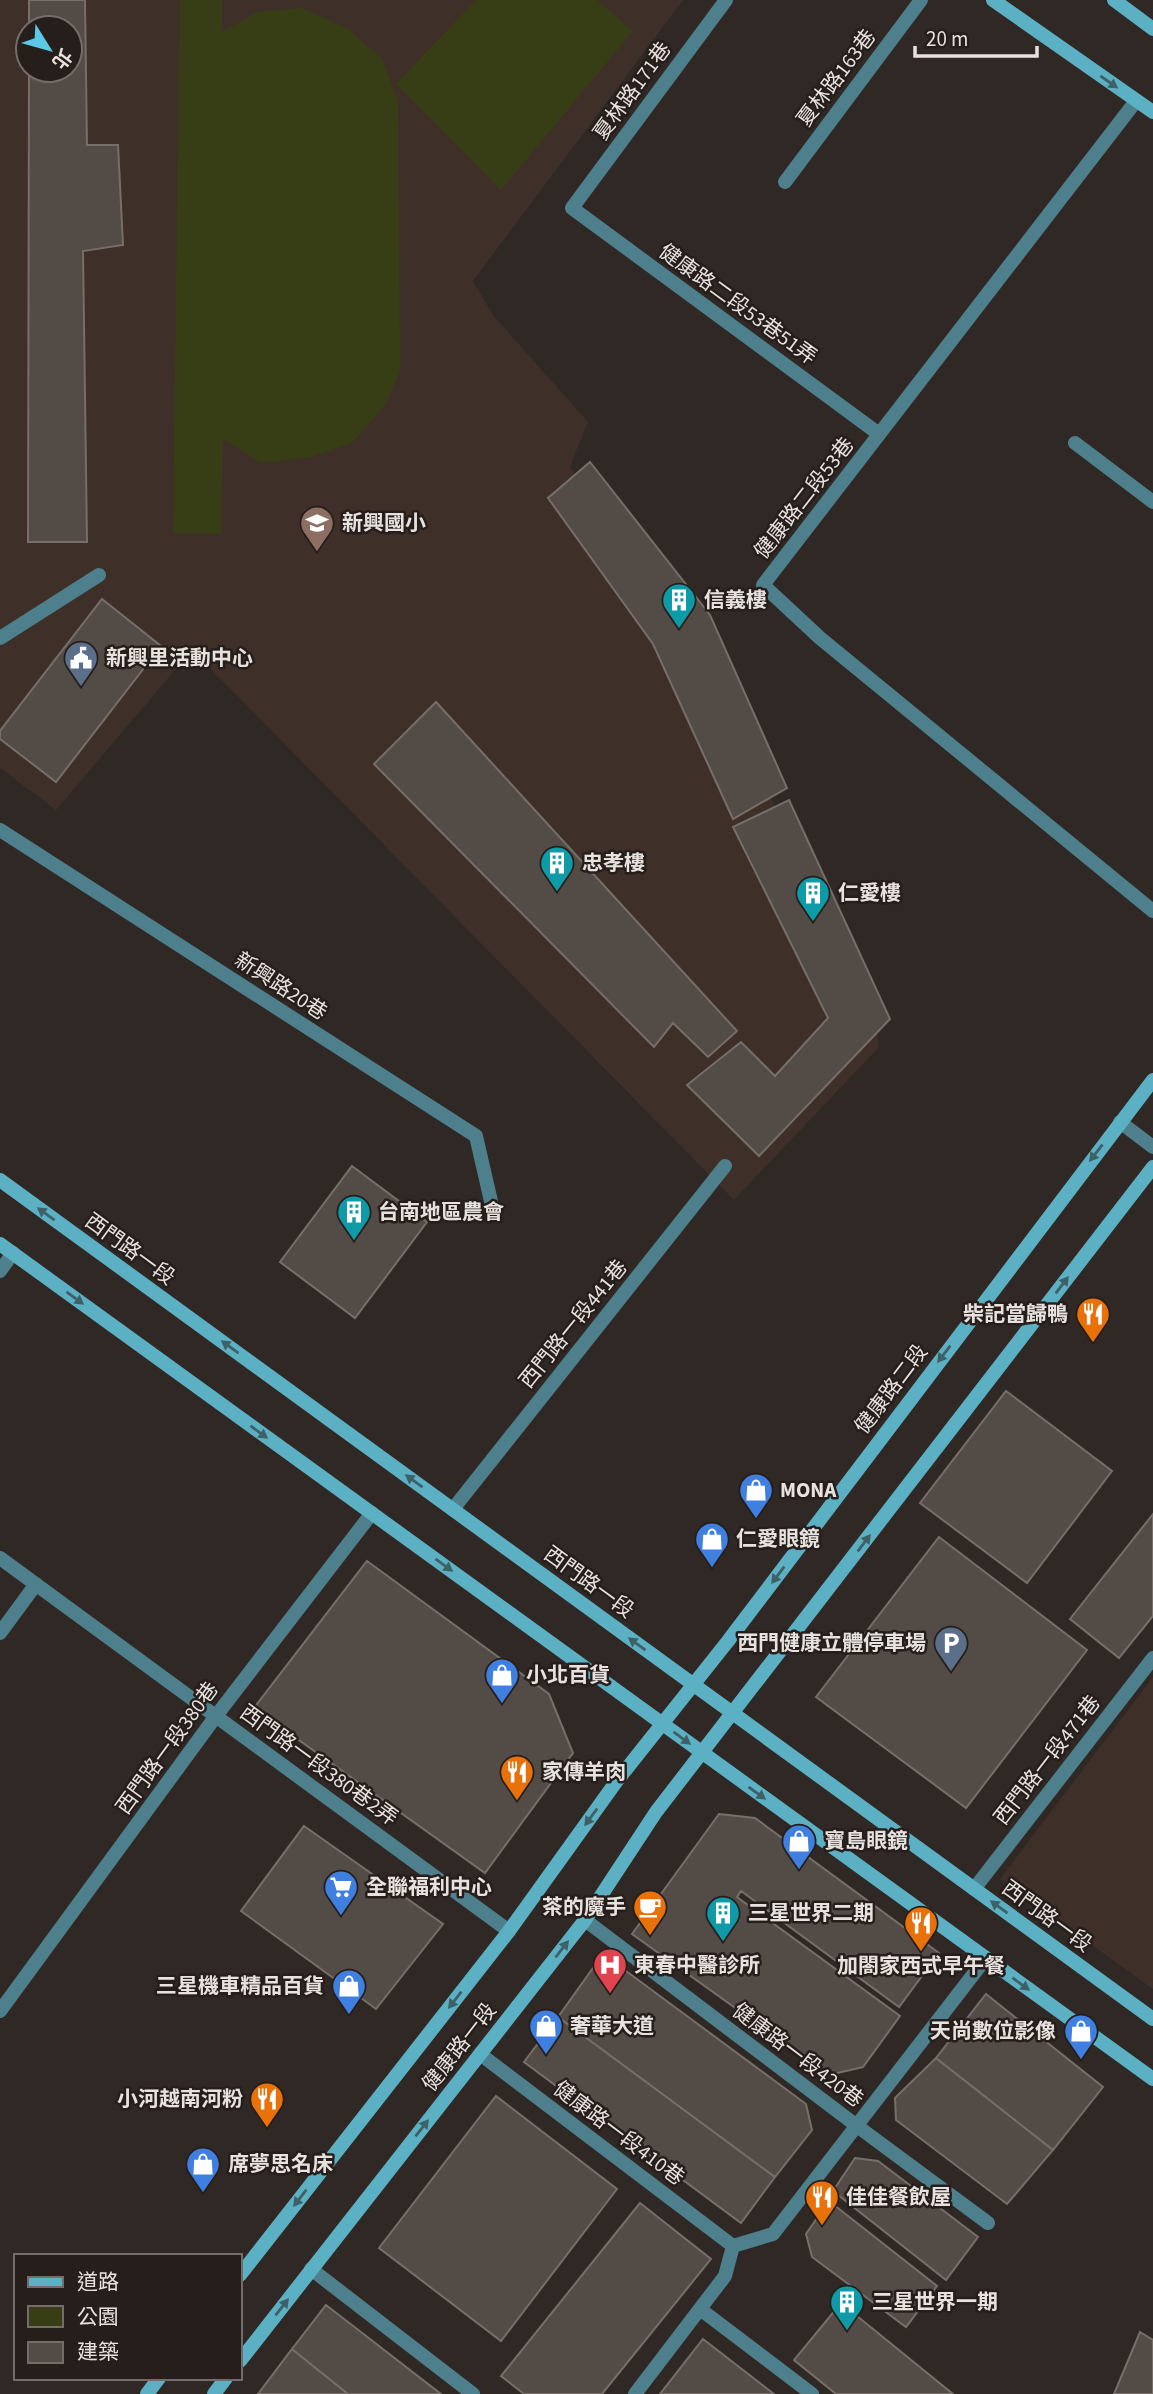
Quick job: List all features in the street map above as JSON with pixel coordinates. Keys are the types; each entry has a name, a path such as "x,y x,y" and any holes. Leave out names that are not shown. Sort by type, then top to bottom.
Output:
{"street":[{"name":"夏林路171巷","path":"572,208 726,0"},
{"name":"夏林路163巷","path":"785,182 921,0"},
{"path":"993,0 1153,112"},
{"path":"1114,0 1153,29"},
{"name":"健康路二段53巷","path":"1136,100 763,585 820,638 1153,911"},
{"name":"健康路二段53巷51弄","path":"572,208 879,435"},
{"path":"1074,443 1153,502"},
{"path":"0,638 99,575"},
{"name":"新興路20巷","path":"0,830 476,1136 493,1210"},
{"name":"健康路二段","path":"662,1723 728,1641 1153,1080"},
{"path":"1119,1122 1153,1147"},
{"name":"西門路一段441巷","path":"453,1508 725,1166"},
{"path":"702,1753 1153,1167"},
{"name":"西門路一段","path":"0,1180 1153,2019"},
{"path":"0,1244 1153,2079"},
{"path":"0,1271 13,1253"},
{"name":"西門路一段380巷","path":"0,2011 216,1716 372,1513"},
{"name":"西門路一段380巷2弄","path":"0,1558 509,1931"},
{"path":"0,1633 36,1584"},
{"name":"西門路一段471巷","path":"974,1889 1153,1658"},
{"name":"健康路一段","path":"242,2272 509,1931 662,1723"},
{"name":"健康路一段","path":"242,2358 585,1920 656,1812 702,1753"},
{"name":"健康路一段420巷","path":"585,1920 988,2222"},
{"path":"635,2394 725,2276 733,2246 774,2234 986,1958"},
{"name":"健康路一段410巷","path":"480,2054 733,2246"},
{"path":"311,2269 473,2394"},
{"path":"700,2309 812,2394"}],"shaded area":[{"name":"新興國小","path":"0,0 683,0 473,281 493,315 588,422 570,467 699,638 877,1033 879,1047 734,1200 192,650 56,810 0,768"},
{"path":"1153,1677 1153,1989 1000,1879"}],"green space":[{"path":"180,0 222,0 222,32 257,12 302,8 347,28 382,59 398,100 400,371 385,405 352,443 312,457 260,463 223,438 221,534 173,533"},
{"path":"476,0 597,0 633,31 501,190 396,84"}],"building":[{"path":"29,0 85,0 87,145 118,145 123,245 83,251 87,542 28,542 29,84 84,84 84,14 29,14"},
{"name":"信義樓","path":"590,462 710,615 787,788 733,819 653,644 548,498"},
{"name":"新興里活動中心","path":"102,599 161,646 56,782 0,739 0,731"},
{"name":"忠孝樓","path":"436,702 737,1031 708,1057 673,1023 654,1047 374,764"},
{"name":"仁愛樓","path":"789,800 890,1019 759,1156 687,1085 741,1042 775,1076 828,1018 733,827"},
{"name":"台南地區農會","path":"352,1166 427,1222 355,1318 280,1262"},
{"path":"1006,1391 1112,1471 1027,1583 920,1503"},
{"path":"1153,1514 1153,1616 1119,1658 1070,1619"},
{"name":"西門健康立體停車場","path":"939,1537 1087,1650 966,1808 816,1697"},
{"path":"367,1561 549,1694 573,1753 485,1873 254,1708"},
{"name":"三星世界二期","path":"719,1814 755,1818 939,1953 899,2007 741,1891 737,1897 900,2016 863,2067 829,2075 632,1934"},
{"name":"全聯福利中心","path":"304,1826 443,1924 376,2009 241,1911"},
{"path":"603,1954 806,2104 812,2130 775,2177 558,2017"},
{"path":"986,1994 1103,2087 1053,2150 936,2058"},
{"path":"558,2017 775,2177 741,2223 524,2062"},
{"path":"936,2058 1053,2150 1007,2204 896,2120 895,2098"},
{"path":"496,2096 617,2189 501,2341 379,2248"},
{"path":"855,2158 878,2161 978,2237 946,2280 833,2191"},
{"path":"829,2201 937,2286 906,2327 812,2257 806,2234"},
{"path":"640,2203 711,2259 602,2394 524,2394 501,2376"},
{"name":"三星世界一期","path":"841,2303 953,2394 836,2394 794,2360"},
{"path":"326,2305 441,2394 348,2394 292,2349"},
{"path":"1140,2332 1153,2340 1153,2394 1114,2394"},
{"path":"703,2339 774,2394 660,2394"},
{"path":"292,2349 348,2394 258,2394"}],"place":[{"name":"新興國小","path":"317,553"},
{"name":"信義樓","path":"679,630"},
{"name":"新興里活動中心","path":"81,688"},
{"name":"忠孝樓","path":"557,893"},
{"name":"仁愛樓","path":"813,923"},
{"name":"台南地區農會","path":"354,1242"},
{"name":"柴記當歸鴨","path":"1093,1344"},
{"name":"MONA","path":"756,1520"},
{"name":"仁愛眼鏡","path":"712,1569"},
{"name":"西門健康立體停車場","path":"951,1673"},
{"name":"小北百貨","path":"502,1705"},
{"name":"家傳羊肉","path":"517,1802"},
{"name":"寶島眼鏡","path":"799,1871"},
{"name":"全聯福利中心","path":"341,1917"},
{"name":"茶的魔手","path":"650,1937"},
{"name":"三星世界二期","path":"723,1943"},
{"name":"加閤家西式早午餐","path":"921,1953"},
{"name":"東春中醫診所","path":"610,1995"},
{"name":"三星機車精品百貨","path":"349,2016"},
{"name":"奢華大道","path":"546,2056"},
{"name":"天尚數位影像","path":"1081,2061"},
{"name":"小河越南河粉","path":"267,2129"},
{"name":"席夢思名床","path":"203,2194"},
{"name":"佳佳餐飲屋","path":"822,2227"},
{"name":"三星世界一期","path":"847,2332"}]}
